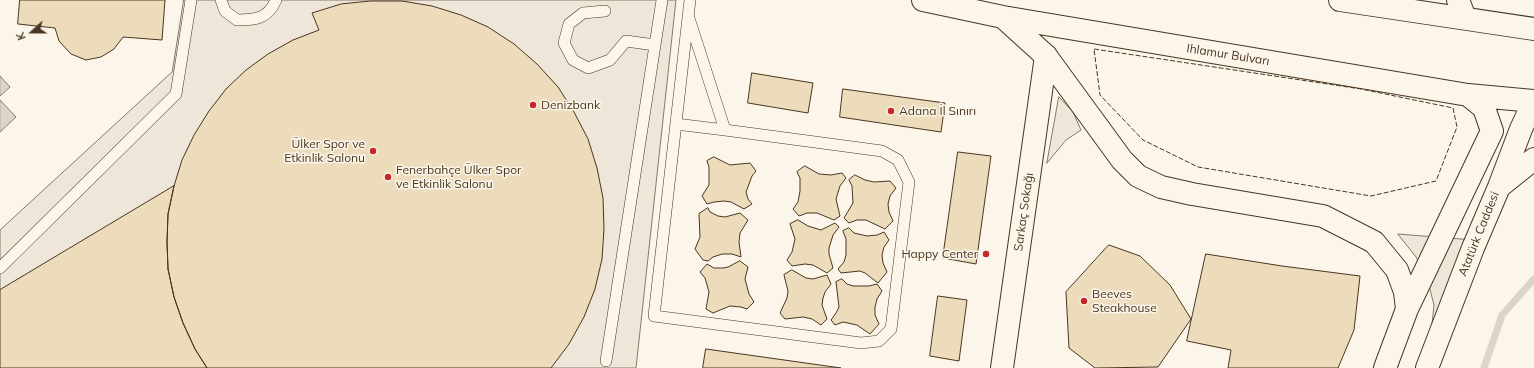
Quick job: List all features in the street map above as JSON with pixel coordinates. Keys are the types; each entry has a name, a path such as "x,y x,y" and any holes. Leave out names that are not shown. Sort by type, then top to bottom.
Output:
{"main road":[{"name":"Ihlamur Bulvarı","path":"923,0 1003,17 1468,95 1534,101"},
{"path":"1340,0 1462,9 1534,29"},
{"path":"1003,17 1046,56 1122,160 1138,176 1161,187 1184,192 1323,216 1374,242 1397,270 1405,292 1407,309"},
{"name":"Sarkaç Sokağı","path":"1002,368 1046,56"},
{"path":"1468,95 1484,108 1492,131"},
{"path":"1385,368 1407,309 1492,131 1534,101"},
{"name":"Atatürk Caddesi","path":"1427,368 1473,248 1499,187 1521,129 1534,101"},
{"path":"1499,187 1534,159"}],"lane":[{"path":"0,268 176,94 191,0"},
{"path":"221,0 225,11 237,20 255,20 272,10 276,0"},
{"path":"606,361 662,0"},
{"path":"676,124 882,151 898,160 909,182 891,329 879,341 861,343 654,316 690,0"},
{"path":"605,11 583,13 569,24 564,43 573,60 588,68 610,60 626,42 655,45"},
{"path":"688,15 725,130"}],"shaded area":[{"name":"Ülker Spor ve Etkinlik Salonu","path":"184,0 676,0 636,368 0,368 0,230 172,72"},
{"path":"0,76 10,87 0,96"},
{"path":"1059,97 1073,112 1081,130 1066,140 1047,163"},
{"path":"0,100 16,117 0,132"},
{"path":"1398,234 1474,240 1430,343 1434,305 1427,278 1416,257"}],"building":[{"path":"20,0 165,0 162,40 123,37 114,49 101,57 86,60 71,54 59,41 55,28 18,24"},
{"name":"Ülker Spor ve Etkinlik Salonu","path":"371,1 402,1 432,6 461,15 488,27 514,44 537,64 558,87 574,112 588,139 597,168 603,198 604,229 602,259 595,289 584,317 569,344 551,368 207,368 195,349 183,323 174,297 168,269 167,242 168,214 174,186 182,160 194,135 209,111 226,89 246,70 268,54 293,40 319,30 312,13 341,4"},
{"path":"752,73 813,83 808,113 748,103"},
{"path":"843,89 945,103 941,132 840,117"},
{"path":"958,152 991,156 976,264 943,258"},
{"path":"714,157 730,165 750,163 756,171 752,176 746,192 748,199 752,204 744,209 731,202 724,201 707,204 702,196 709,185 709,167 707,161"},
{"path":"805,166 819,174 831,175 842,173 846,178 840,186 836,199 840,216 834,220 817,213 807,213 799,216 793,209 798,202 800,191 800,178 797,172"},
{"path":"855,175 865,180 874,182 890,181 896,188 890,196 888,204 889,212 893,221 885,229 866,220 857,220 849,223 844,218 853,203 852,186 849,180"},
{"path":"174,186 168,214 168,269 174,297 183,323 195,349 207,368 0,368 0,290"},
{"path":"708,208 710,212 718,216 725,217 740,213 748,220 740,233 739,242 741,257 732,254 722,254 713,257 708,261 703,260 695,249 700,237 699,214"},
{"path":"798,220 808,226 821,230 835,223 839,227 833,235 829,248 833,268 827,273 813,265 805,264 792,266 787,260 792,252 795,239 790,224"},
{"path":"849,228 854,233 867,236 877,235 884,232 889,240 884,247 882,255 883,263 887,272 878,283 860,271 841,273 838,269 844,262 846,255 846,239 843,231"},
{"path":"1109,245 1140,256 1170,285 1191,319 1158,367 1095,368 1069,348 1066,292"},
{"path":"1206,254 1360,276 1354,330 1338,368 1228,368 1231,350 1187,341"},
{"path":"740,261 748,267 745,279 749,294 754,302 747,309 730,306 713,313 706,309 709,292 705,278 700,272 707,264 714,268 723,268"},
{"path":"792,270 806,278 813,279 827,275 831,284 825,292 822,305 827,319 821,325 812,319 803,317 785,319 780,313 787,298 788,291 784,275"},
{"path":"842,279 847,284 853,286 869,286 877,284 882,291 877,299 875,307 875,315 879,324 870,334 857,325 843,322 835,325 831,320 839,307 836,282"},
{"path":"938,296 967,300 959,361 930,356"},
{"path":"706,349 841,368 703,368"}],"waterway":[{"path":"1484,368 1502,315 1534,279"}],"fence":[{"path":"1094,49 1361,89 1453,108 1457,127 1436,181 1371,196 1198,167 1143,140 1100,95 1094,49"}],"place":[{"name":"Denizbank","path":"533,105"},
{"name":"Adana İl Sınırı","path":"891,111"},
{"name":"Ülker Spor ve Etkinlik Salonu","path":"373,151"},
{"name":"Fenerbahçe Ülker Spor ve Etkinlik Salonu","path":"388,177"},
{"name":"Happy Center","path":"986,254"},
{"name":"Beeves Steakhouse","path":"1084,301"}]}
